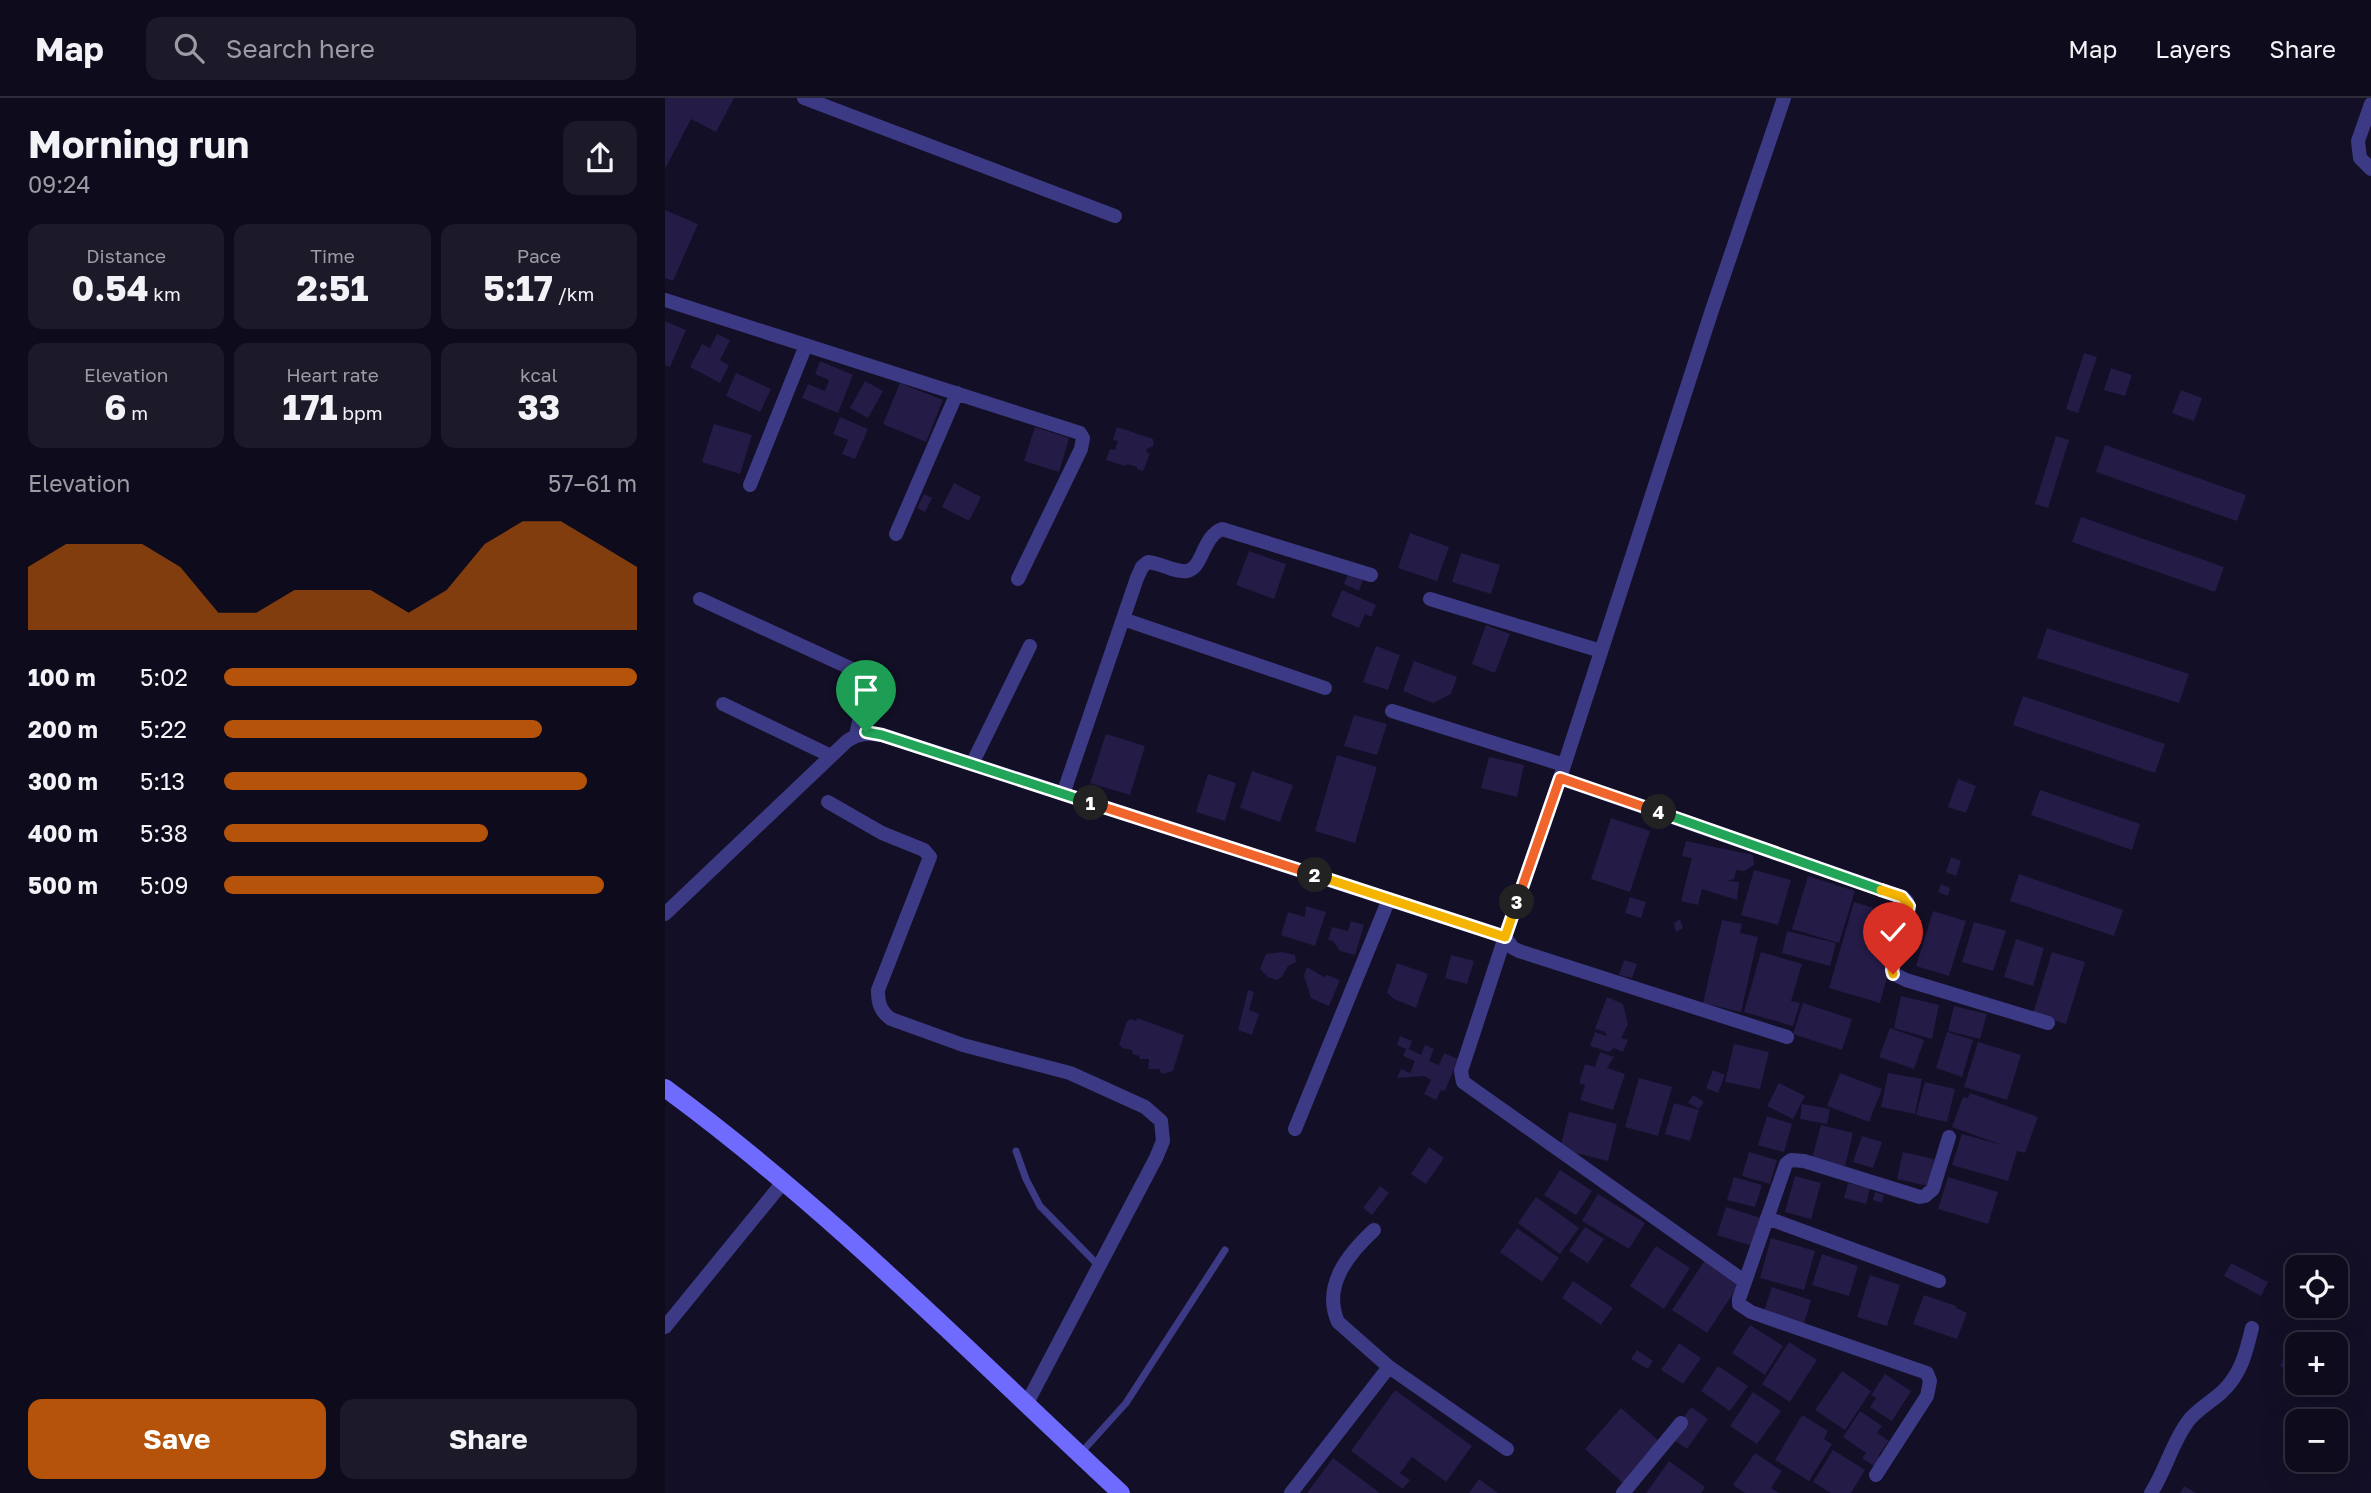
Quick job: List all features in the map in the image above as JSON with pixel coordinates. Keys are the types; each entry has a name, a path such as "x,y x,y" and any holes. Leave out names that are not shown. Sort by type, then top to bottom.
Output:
{"main road":[{"path":"665,1088 751,1153 885,1269 1080,1454 1111,1489"}],"street":[{"path":"804,98 1115,216"},
{"path":"1744,1281 1463,1082 1461,1071 1784,98"},
{"path":"2371,104 2358,141 2360,158 2371,169"},
{"path":"665,300 1074,430 1083,438 1081,449 1018,579"},
{"path":"750,485 806,345"},
{"path":"896,534 957,393"},
{"path":"1063,794 1142,567 1148,562 1190,571 1197,566 1207,541 1221,528 1371,575"},
{"path":"700,599 863,674 867,685 856,735"},
{"path":"1430,599 1601,651"},
{"path":"1123,619 1325,688"},
{"path":"972,764 1030,646"},
{"path":"723,704 831,756"},
{"path":"1392,711 1902,897 1907,901 1909,914 1893,974 2048,1023"},
{"path":"665,914 831,756 856,735 866,732 1505,937 1513,948 1519,951 1787,1037"},
{"path":"828,802 882,833 924,850 930,857 878,990 878,1003 884,1014 963,1045 1070,1073 1145,1107 1161,1121 1164,1141 1027,1404"},
{"path":"1295,1129 1389,899"},
{"path":"1877,1475 1927,1396 1930,1381 1927,1373 1751,1312 1739,1304 1744,1281 1786,1164 1790,1160 1804,1161 1920,1197 1933,1189 1949,1137"},
{"path":"665,1327 784,1181"},
{"path":"1767,1217 1939,1281"},
{"path":"1374,1230 1356,1247 1339,1274 1333,1299 1338,1322 1389,1367 1507,1449"},
{"path":"2151,1493 2190,1418 2224,1390 2237,1374 2245,1357 2252,1328"},
{"path":"1291,1493 1389,1367"},
{"path":"1623,1493 1681,1423"}],"lane":[{"path":"1016,1152 1040,1206 1100,1266"},
{"path":"1080,1454 1126,1404 1225,1250"}],"building":[{"path":"665,98 734,98 716,132 691,119 665,169"},
{"path":"665,210 698,224 673,281 665,278"},
{"path":"665,321 686,330 670,367 665,365"},
{"path":"717,334 730,340 720,360 729,365 720,383 690,367 702,344 710,348"},
{"path":"2084,353 2097,357 2078,413 2066,409"},
{"path":"820,361 853,375 838,413 802,398 808,384 825,391 829,380 815,374"},
{"path":"2111,368 2132,375 2125,396 2104,390"},
{"path":"736,373 771,389 760,412 726,396"},
{"path":"865,381 883,391 868,418 850,408"},
{"path":"900,383 943,400 926,442 883,424"},
{"path":"2181,390 2202,398 2194,421 2172,413"},
{"path":"840,417 868,429 855,459 842,454 848,440 833,434"},
{"path":"714,424 752,435 740,474 702,462"},
{"path":"1035,427 1069,438 1059,472 1024,461"},
{"path":"1117,427 1153,439 1154,446 1146,452 1150,454 1143,471 1127,464 1125,466 1106,460 1110,449 1115,450 1118,441 1113,440"},
{"path":"2056,436 2069,440 2048,508 2035,504"},
{"path":"2105,445 2246,495 2237,521 2096,472"},
{"path":"954,483 981,497 969,521 942,507"},
{"path":"924,494 932,498 925,512 917,508"},
{"path":"2081,517 2224,567 2215,592 2072,542"},
{"path":"1410,533 1449,547 1437,581 1398,568"},
{"path":"1249,551 1286,564 1274,599 1236,585"},
{"path":"1461,553 1500,565 1491,594 1452,582"},
{"path":"1348,573 1363,580 1359,591 1344,584"},
{"path":"1342,590 1376,605 1371,617 1365,614 1359,628 1331,616"},
{"path":"1486,625 1510,634 1495,673 1472,664"},
{"path":"2047,628 2189,674 2179,703 2037,658"},
{"path":"1376,646 1400,655 1388,690 1363,682"},
{"path":"1414,661 1457,677 1451,694 1433,703 1403,691"},
{"path":"2023,696 2165,744 2155,773 2013,725"},
{"path":"1354,715 1387,724 1377,755 1344,746"},
{"path":"1106,734 1145,746 1130,795 1090,783"},
{"path":"1337,755 1377,767 1355,843 1315,831"},
{"path":"1489,757 1524,765 1517,797 1481,788"},
{"path":"1252,771 1293,785 1280,822 1240,808"},
{"path":"1208,774 1236,783 1225,821 1196,812"},
{"path":"1958,779 1976,786 1966,813 1948,807"},
{"path":"2040,790 2140,824 2132,850 2031,815"},
{"path":"1611,818 1650,831 1630,892 1591,879"},
{"path":"1686,841 1753,855 1754,865 1744,871 1736,870 1734,879 1728,881 1739,882 1737,900 1702,889 1698,905 1681,901 1692,858 1682,856"},
{"path":"1951,857 1961,861 1956,876 1946,872"},
{"path":"1754,870 1791,880 1778,925 1741,915"},
{"path":"2019,874 2123,910 2114,936 2010,901"},
{"path":"1808,876 1855,891 1839,943 1792,929"},
{"path":"1941,884 1950,888 1948,896 1938,892"},
{"path":"1630,897 1646,902 1641,918 1625,913"},
{"path":"1854,902 1904,917 1880,1003 1829,988"},
{"path":"1306,906 1326,912 1315,946 1281,935 1288,912 1305,917"},
{"path":"1933,911 1966,921 1949,976 1916,966"},
{"path":"1680,919 1683,928 1676,932 1674,923"},
{"path":"1722,920 1742,924 1740,933 1758,937 1741,1012 1703,1003"},
{"path":"1351,921 1364,925 1355,955 1340,951 1333,941 1328,940 1332,927 1348,931"},
{"path":"1974,922 2006,931 1993,971 1962,962"},
{"path":"1787,931 1836,943 1830,966 1782,953"},
{"path":"2016,939 2044,948 2033,986 2004,977"},
{"path":"1282,952 1295,955 1296,962 1288,966 1282,977 1276,980 1268,977 1260,969 1266,954"},
{"path":"1761,952 1802,964 1791,1001 1800,1003 1793,1026 1744,1012"},
{"path":"2052,952 2085,962 2066,1024 2033,1014"},
{"path":"1451,955 1474,961 1467,984 1445,978"},
{"path":"1624,960 1637,964 1632,978 1619,975"},
{"path":"1397,963 1428,974 1416,1008 1394,999 1387,993"},
{"path":"1307,967 1324,977 1327,975 1340,980 1329,1006 1311,998 1304,976"},
{"path":"1248,990 1254,992 1249,1010 1259,1014 1252,1035 1238,1030"},
{"path":"1901,996 1939,1005 1932,1039 1894,1028"},
{"path":"1607,997 1623,1004 1628,1024 1621,1038 1628,1040 1623,1052 1614,1048 1609,1052 1590,1046 1595,1032 1607,1036 1605,1032 1595,1029"},
{"path":"1803,1003 1852,1019 1842,1050 1793,1034"},
{"path":"1954,1006 1987,1014 1980,1039 1948,1031"},
{"path":"1137,1018 1184,1035 1173,1071 1162,1074 1159,1069 1148,1069 1149,1059 1140,1059 1132,1050 1119,1045 1126,1023 1130,1019 1136,1021"},
{"path":"1890,1028 1924,1040 1914,1069 1879,1057"},
{"path":"1947,1032 1973,1040 1962,1077 1936,1068"},
{"path":"1400,1036 1412,1041 1409,1049 1421,1055 1425,1045 1434,1049 1429,1061 1439,1065 1444,1053 1458,1059 1445,1091 1441,1090 1436,1100 1424,1094 1431,1080 1424,1076 1397,1078 1401,1069 1410,1073 1415,1061 1403,1056 1406,1049 1397,1045"},
{"path":"1978,1042 2021,1055 2007,1100 1964,1087"},
{"path":"1734,1044 1769,1052 1760,1089 1725,1082"},
{"path":"1600,1052 1614,1057 1607,1068 1625,1074 1613,1110 1580,1100 1585,1085 1579,1083 1585,1064 1595,1067"},
{"path":"1713,1070 1725,1075 1718,1093 1706,1088"},
{"path":"1840,1073 1882,1089 1869,1122 1827,1106"},
{"path":"1888,1073 1922,1079 1915,1114 1881,1107"},
{"path":"1639,1078 1672,1087 1658,1136 1625,1127"},
{"path":"1925,1082 1955,1089 1947,1122 1916,1115"},
{"path":"1779,1083 1805,1096 1793,1119 1767,1106"},
{"path":"1970,1093 2038,1117 2025,1153 2017,1151 2008,1181 1952,1165 1962,1134 2002,1145 1952,1127 1963,1097 1968,1098"},
{"path":"1693,1095 1704,1102 1699,1109 1688,1103"},
{"path":"1674,1103 1699,1110 1690,1141 1665,1134"},
{"path":"1802,1104 1830,1109 1827,1124 1800,1119"},
{"path":"1569,1112 1617,1124 1608,1161 1560,1149"},
{"path":"1767,1116 1792,1124 1784,1152 1758,1145"},
{"path":"1821,1125 1853,1133 1845,1166 1812,1158"},
{"path":"1862,1136 1882,1142 1873,1168 1853,1162"},
{"path":"1429,1147 1444,1158 1426,1184 1411,1174"},
{"path":"1749,1152 1777,1160 1770,1184 1742,1176"},
{"path":"1903,1152 1934,1159 1928,1186 1897,1179"},
{"path":"1560,1170 1592,1191 1576,1215 1544,1195"},
{"path":"1795,1176 1821,1183 1811,1219 1785,1212"},
{"path":"1734,1177 1762,1185 1755,1207 1727,1200"},
{"path":"1948,1177 1998,1192 1988,1224 1938,1209"},
{"path":"1848,1183 1870,1188 1866,1204 1844,1198"},
{"path":"1380,1186 1389,1193 1372,1215 1363,1208"},
{"path":"1875,1192 1884,1195 1882,1203 1873,1200"},
{"path":"1598,1194 1645,1223 1629,1249 1582,1221"},
{"path":"1536,1197 1579,1228 1560,1254 1518,1223"},
{"path":"1726,1207 1761,1218 1752,1246 1717,1235"},
{"path":"1585,1227 1604,1239 1588,1263 1569,1251"},
{"path":"1517,1228 1559,1258 1542,1282 1500,1252"},
{"path":"1771,1238 1815,1251 1804,1290 1760,1278"},
{"path":"1656,1246 1690,1268 1664,1309 1630,1286"},
{"path":"1822,1254 1858,1266 1849,1296 1812,1285"},
{"path":"1705,1260 1740,1283 1707,1333 1672,1310"},
{"path":"2231,1263 2268,1282 2261,1296 2224,1276"},
{"path":"1870,1275 1900,1285 1887,1326 1857,1317"},
{"path":"1573,1281 1613,1308 1601,1325 1562,1298"},
{"path":"1772,1287 1811,1300 1803,1327 1763,1314"},
{"path":"1924,1295 1956,1306 1967,1313 1957,1339 1913,1324"},
{"path":"1750,1325 1783,1346 1765,1375 1732,1353"},
{"path":"1789,1342 1817,1360 1790,1402 1762,1384"},
{"path":"1679,1343 1701,1358 1683,1384 1661,1370"},
{"path":"1637,1350 1653,1361 1648,1369 1631,1359"},
{"path":"2285,1355 2285,1368 2280,1366"},
{"path":"1718,1366 1748,1386 1730,1411 1701,1391"},
{"path":"1842,1371 1871,1391 1845,1430 1815,1410"},
{"path":"1885,1374 1911,1391 1892,1421 1870,1407 1876,1398 1871,1395"},
{"path":"1395,1390 1472,1446 1446,1482 1412,1457 1400,1473 1410,1480 1403,1489 1351,1451"},
{"path":"1753,1392 1781,1411 1757,1444 1730,1426"},
{"path":"1691,1407 1708,1419 1687,1449 1670,1437"},
{"path":"1621,1408 1659,1441 1623,1483 1585,1449"},
{"path":"1860,1411 1882,1426 1877,1433 1889,1441 1878,1456 1884,1460 1878,1469 1862,1458 1866,1453 1843,1437"},
{"path":"1802,1415 1828,1431 1824,1439 1832,1444 1809,1481 1775,1460"},
{"path":"1833,1450 1865,1470 1851,1493 1831,1493 1813,1482"},
{"path":"1755,1453 1782,1471 1771,1488 1779,1493 1745,1493 1733,1485"},
{"path":"1333,1458 1380,1493 1307,1493"},
{"path":"1669,1461 1705,1487 1701,1493 1646,1493"},
{"path":"1479,1479 1498,1493 1469,1493"},
{"path":"2184,1486 2196,1493 2180,1493"}],"route":[{"path":"866,732 1505,937 1560,778 1902,897 1907,901 1909,914 1893,974"}]}
